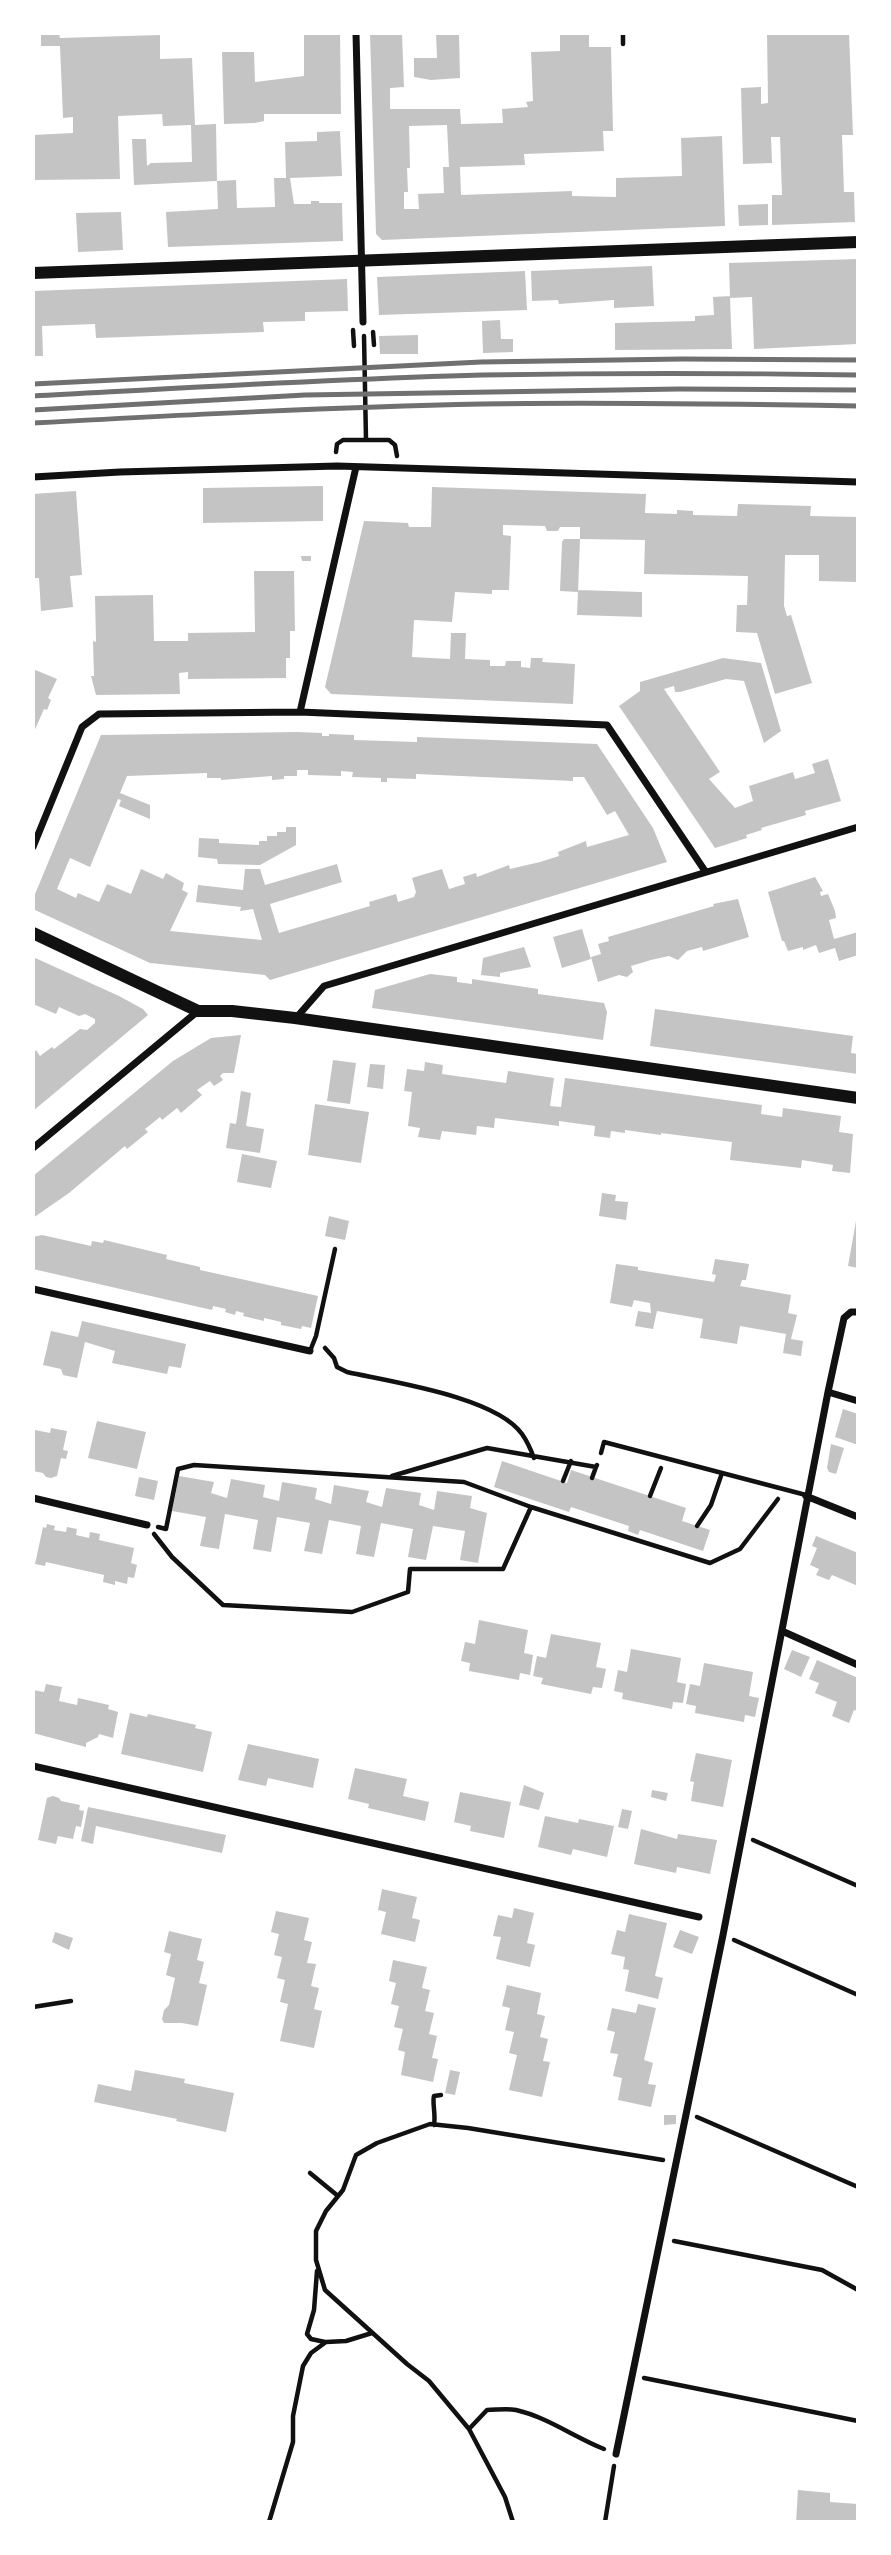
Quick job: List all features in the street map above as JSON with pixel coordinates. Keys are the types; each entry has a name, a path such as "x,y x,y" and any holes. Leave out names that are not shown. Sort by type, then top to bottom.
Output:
{"street":[{"path":"356,33 363,326"},
{"path":"33,273 858,242"},
{"path":"300,712 356,467"},
{"path":"33,477 120,472 356,467 858,482"},
{"path":"33,848 82,727 99,714 300,712 607,725 705,871"},
{"path":"295,1018 324,986 858,827"},
{"path":"33,933 198,1011 295,1018 858,1098"},
{"path":"33,1148 198,1011"},
{"path":"33,1289 310,1350"},
{"path":"616,2454 723,1934 828,1392 844,1318 851,1312 858,1312"},
{"path":"828,1392 858,1401"},
{"path":"806,1496 858,1517"},
{"path":"33,1499 147,1525"},
{"path":"782,1631 858,1665"},
{"path":"33,1766 699,1917"}],"lane":[{"path":"623,33 624,44"},
{"path":"310,1350 316,1336 335,1249"},
{"path":"601,1453 604,1442 806,1496"},
{"path":"697,1526 712,1504 722,1473"}],"path":[{"path":"363,326 366,440"},
{"path":"353,330 354,345"},
{"path":"373,330 374,345"},
{"path":"336,448 343,440 392,441 397,448"},
{"path":"310,1350 326,1348 337,1367 347,1371 476,1402 500,1415 522,1432 534,1458"},
{"path":"388,1477 487,1448 596,1467"},
{"path":"592,1478 601,1453"},
{"path":"650,1496 665,1458"},
{"path":"563,1481 570,1461"},
{"path":"147,1525 166,1529 178,1469 194,1465 464,1482 531,1507 632,1536 710,1563 740,1549 784,1489"},
{"path":"147,1525 172,1557 223,1607 352,1612 408,1592 410,1569 503,1569 531,1507"},
{"path":"741,1835 858,1886"},
{"path":"723,1934 858,1995"},
{"path":"33,2007 71,2001"},
{"path":"434,2125 436,2113 433,2099 441,2095"},
{"path":"687,2112 858,2187"},
{"path":"372,2333 326,2342 311,2339 307,2334 314,2310 318,2267 316,2231 326,2211 344,2190 356,2155 377,2143 430,2124 677,2162"},
{"path":"310,2173 338,2196"},
{"path":"662,2238 822,2270 858,2290"},
{"path":"318,2267 325,2290 429,2381 469,2429 505,2497 513,2522"},
{"path":"269,2522 293,2442 292,2416 303,2366 311,2353 326,2342"},
{"path":"652,2380 858,2421"},
{"path":"469,2429 487,2410 513,2409 544,2420 578,2439 616,2454 605,2522"}],"building":[{"path":"41,33 59,33 60,38 160,35 160,59 192,58 195,125 216,124 217,181 134,185 132,139 146,139 147,166 151,163 192,162 191,125 163,126 162,114 118,116 120,179 33,180 33,135 73,133 73,117 63,118 60,46 41,46"},
{"path":"304,33 340,33 341,114 264,114 264,121 224,124 222,52 254,52 255,82 304,76"},
{"path":"370,33 402,33 404,87 390,88 390,109 460,109 461,124 503,123 502,109 528,107 526,102 533,101 531,52 560,51 560,33 589,33 589,47 611,47 613,131 603,131 604,151 524,154 525,165 460,167 461,195 572,191 572,196 616,197 616,178 682,176 681,138 722,136 725,226 382,240 376,234","holes":["447,125 449,167 443,167 444,193 418,194 419,209 404,209 404,192 408,192 407,168 410,168 409,126"]},
{"path":"436,33 459,33 460,78 431,80 414,77 414,58 437,58"},
{"path":"767,33 849,33 853,135 842,135 844,192 854,192 855,222 772,225 772,195 782,195 780,137 771,137 772,163 743,164 741,88 761,87 761,104 768,103"},
{"path":"340,131 342,176 290,178 294,204 311,204 311,201 342,203 343,241 168,247 166,212 218,209 217,181 236,180 237,208 275,207 274,178 286,178 285,142 317,141 317,132"},
{"path":"768,204 768,225 739,226 738,205"},
{"path":"121,212 123,250 78,252 76,213"},
{"path":"858,259 858,344 754,349 752,297 730,298 732,349 615,350 615,323 695,321 695,316 714,315 713,297 730,296 729,263"},
{"path":"652,266 654,306 614,308 614,300 559,304 558,300 532,301 531,271"},
{"path":"525,271 527,310 379,315 377,277"},
{"path":"347,279 348,311 305,312 305,321 263,322 264,332 96,338 95,324 42,326 43,356 33,356 33,291"},
{"path":"500,320 501,339 513,339 513,352 483,353 482,321"},
{"path":"418,335 418,354 380,354 379,336"},
{"path":"323,486 323,521 203,523 203,488"},
{"path":"432,487 646,494 645,513 677,514 677,510 693,511 693,515 737,516 738,504 811,506 810,516 858,517 858,582 819,581 819,555 785,555 784,606 787,616 791,615 812,683 775,694 757,633 736,632 737,605 747,605 748,576 644,574 645,540 580,539 580,527 560,527 558,531 547,531 545,526 503,525 503,535 511,536 509,590 492,590 492,594 455,592 452,622 414,620 412,657 450,659 451,633 466,633 465,659 490,660 490,666 505,666 506,661 521,661 521,667 530,668 531,658 543,658 542,662 575,664 573,704 331,694 325,687 364,521 431,527"},
{"path":"76,491 82,575 70,576 73,607 41,611 39,578 33,578 33,494"},
{"path":"564,539 580,539 578,592 560,591 562,542"},
{"path":"301,556 311,556 311,561 302,561"},
{"path":"254,571 294,571 295,631 290,631 290,658 286,658 286,678 188,679 188,672 179,673 180,694 96,695 91,676 94,676 93,641 96,642 95,596 153,595 154,641 188,641 188,633 255,632"},
{"path":"578,590 642,592 642,617 577,615"},
{"path":"723,658 761,663 781,731 764,743 744,681 726,679 680,692 675,692 674,686 664,689 720,772 709,779 735,808 753,801 749,786 793,772 795,779 815,773 812,764 828,759 841,801 805,811 806,815 761,828 762,830 746,835 747,838 715,848 619,706 640,691 640,682"},
{"path":"33,669 57,679 48,698 51,700 47,710 44,709 33,734"},
{"path":"297,732 322,733 322,736 354,735 354,740 417,742 417,737 597,744 653,828 667,862 270,980 265,975 150,963 35,910 33,899 101,735","holes":["297,770 308,770 308,775 341,776 341,771 353,772 352,777 381,778 381,782 387,782 387,778 416,779 416,774 573,781 573,777 584,777 607,815 615,811 629,835 587,847 586,841 558,852 559,856 540,862 510,869 509,865 477,877 476,873 463,877 465,884 449,889 442,869 412,878 416,892 414,897 398,902 396,894 369,902 370,906 279,933 270,904 342,882 337,864 265,885 260,869 245,869 243,890 198,885 196,902 241,907 240,911 253,909 262,940 170,931 188,893 182,890 184,883 166,873 163,879 141,869 131,894 107,884 99,902 78,893 76,898 57,889 70,858 90,867 118,799 121,800 119,806 150,819 150,805 120,793 127,776 207,773 207,778 221,780 272,776 272,780 297,776"]},
{"path":"286,827 296,827 296,845 260,865 218,864 217,859 198,857 199,838 219,839 219,843 259,845 259,841 267,841 267,836 286,832"},
{"path":"815,877 823,891 820,892 821,896 828,894 835,911 836,918 829,920 834,939 858,932 858,955 839,961 835,948 819,953 816,945 803,950 803,947 788,951 782,941 768,892"},
{"path":"738,899 749,937 703,951 702,947 687,951 678,960 669,956 651,960 631,966 633,972 627,977 619,975 598,982 591,957 601,954 598,944 609,941 608,937 714,906 713,904"},
{"path":"582,929 591,959 562,968 553,937"},
{"path":"524,947 531,967 500,973 500,977 481,975 483,958"},
{"path":"33,957 119,996 143,1009 148,1015 33,1111 33,1053 36,1050 40,1056 52,1047 54,1049 80,1029 87,1030 95,1023 95,1019 85,1014 79,1016 59,1007 56,1014 33,1004"},
{"path":"430,974 457,977 457,982 472,984 472,979 538,989 538,994 604,1003 607,1012 603,1040 372,1008 375,990"},
{"path":"655,1009 853,1036 851,1053 858,1054 858,1074 650,1046"},
{"path":"241,1035 234,1073 223,1073 220,1076 223,1080 214,1086 210,1081 197,1090 202,1095 181,1113 177,1108 162,1120 160,1117 145,1129 148,1132 127,1149 125,1146 69,1193 33,1218 33,1176 173,1061 211,1038"},
{"path":"333,1060 356,1063 350,1104 327,1101"},
{"path":"425,1062 443,1065 442,1074 506,1083 508,1071 554,1078 550,1106 561,1107 565,1078 762,1105 761,1114 782,1117 783,1108 841,1116 839,1132 853,1134 850,1173 832,1171 833,1165 802,1160 801,1168 730,1160 732,1142 625,1130 625,1133 611,1131 610,1138 594,1136 595,1126 559,1121 559,1126 495,1118 494,1128 477,1126 476,1135 442,1131 440,1140 418,1137 420,1128 408,1126 412,1092 404,1091 407,1069 424,1071"},
{"path":"370,1064 385,1065 383,1089 367,1087"},
{"path":"241,1091 251,1093 246,1126 264,1129 260,1153 226,1148 230,1123 236,1124"},
{"path":"315,1104 369,1112 361,1163 308,1155"},
{"path":"242,1154 277,1161 271,1188 237,1182"},
{"path":"602,1193 616,1195 615,1201 628,1202 626,1220 599,1216"},
{"path":"329,1216 349,1221 345,1240 325,1236"},
{"path":"856,1221 858,1222 858,1268 848,1266"},
{"path":"42,1235 91,1246 92,1241 103,1243 104,1240 167,1255 166,1259 200,1267 200,1270 318,1296 311,1328 281,1325 281,1322 243,1316 244,1313 236,1311 235,1315 225,1312 226,1309 213,1306 212,1310 33,1269 33,1237"},
{"path":"715,1259 749,1264 746,1280 742,1280 740,1286 791,1295 788,1313 797,1315 791,1339 803,1341 801,1356 783,1353 786,1334 740,1326 737,1344 700,1338 703,1319 657,1311 653,1329 635,1326 638,1311 651,1313 650,1303 634,1300 632,1307 610,1303 616,1264 714,1282 716,1275 712,1274"},
{"path":"82,1321 186,1344 181,1368 169,1366 167,1374 112,1363 115,1351 85,1342 77,1378 63,1375 61,1369 43,1365 51,1331 78,1337"},
{"path":"843,1409 858,1414 858,1445 835,1437"},
{"path":"97,1421 146,1432 137,1469 88,1458"},
{"path":"51,1428 67,1431 63,1450 68,1451 66,1459 61,1458 57,1476 51,1478 33,1471 35,1430 50,1433"},
{"path":"831,1444 844,1448 836,1474 829,1472 827,1468"},
{"path":"502,1461 567,1483 571,1470 686,1508 682,1521 710,1530 703,1551 640,1530 638,1535 628,1531 629,1526 571,1507 569,1512 494,1487"},
{"path":"179,1476 214,1482 211,1493 227,1498 231,1479 265,1485 263,1497 279,1501 282,1482 317,1488 315,1499 331,1504 334,1485 369,1491 366,1502 382,1507 386,1488 421,1493 419,1505 434,1510 437,1491 472,1496 470,1508 487,1513 478,1563 460,1560 465,1531 433,1526 426,1560 408,1557 413,1529 381,1523 374,1557 356,1554 361,1526 329,1520 322,1554 304,1551 310,1523 277,1517 271,1552 253,1549 258,1520 225,1514 219,1549 200,1546 206,1517 172,1511"},
{"path":"139,1477 158,1481 154,1500 135,1496"},
{"path":"47,1524 55,1526 54,1530 66,1532 67,1527 77,1529 76,1535 89,1538 90,1532 100,1534 99,1540 134,1548 131,1563 137,1565 134,1578 128,1577 127,1584 115,1581 115,1585 103,1582 104,1575 46,1562 45,1566 35,1564 43,1527 46,1528"},
{"path":"816,1536 858,1553 858,1586 832,1575 829,1580 816,1575 819,1569 810,1565 817,1548 812,1546"},
{"path":"479,1620 528,1630 524,1653 533,1655 530,1675 520,1673 519,1680 469,1671 470,1663 461,1661 465,1642 475,1644"},
{"path":"551,1634 601,1643 596,1667 606,1669 602,1688 593,1687 591,1694 541,1684 543,1678 533,1676 537,1656 546,1658"},
{"path":"631,1649 681,1658 677,1682 686,1684 683,1703 673,1702 672,1709 622,1699 623,1693 614,1691 618,1670 627,1672"},
{"path":"792,1650 810,1657 801,1677 784,1669"},
{"path":"817,1660 858,1678 858,1711 854,1710 849,1723 832,1716 837,1702 815,1693 819,1683 809,1679"},
{"path":"704,1663 753,1672 749,1696 759,1698 755,1717 745,1715 744,1722 695,1713 696,1706 686,1704 690,1684 700,1686"},
{"path":"46,1684 62,1687 59,1701 77,1705 78,1698 109,1705 108,1709 118,1712 113,1738 99,1734 86,1743 86,1747 33,1733 33,1690 44,1692"},
{"path":"130,1713 147,1717 148,1714 196,1725 195,1728 212,1732 203,1772 121,1754"},
{"path":"248,1744 319,1759 313,1788 268,1778 266,1786 238,1780"},
{"path":"696,1753 732,1760 723,1807 691,1801 694,1782 690,1781"},
{"path":"355,1768 407,1779 403,1796 429,1802 425,1821 368,1808 369,1804 348,1799"},
{"path":"524,1785 544,1793 539,1810 519,1805"},
{"path":"652,1790 668,1793 666,1801 651,1797"},
{"path":"460,1792 511,1802 504,1838 470,1831 471,1826 454,1822"},
{"path":"53,1796 61,1801 80,1805 79,1810 84,1811 81,1827 76,1826 73,1839 58,1836 56,1844 38,1840 47,1798"},
{"path":"88,1807 226,1835 222,1853 96,1826 93,1844 81,1841"},
{"path":"622,1809 632,1811 628,1829 618,1827"},
{"path":"545,1816 578,1823 579,1819 614,1826 607,1857 573,1849 571,1855 538,1847"},
{"path":"641,1829 677,1839 678,1834 717,1840 710,1874 677,1867 676,1873 634,1864"},
{"path":"382,1889 417,1897 412,1918 420,1920 415,1942 381,1934 386,1912 378,1910"},
{"path":"514,1908 534,1913 527,1943 535,1945 530,1967 496,1959 501,1937 493,1936 498,1915 512,1918"},
{"path":"276,1911 309,1918 304,1940 312,1942 307,1963 316,1964 311,1986 319,1988 314,2009 322,2011 314,2048 280,2041 288,2004 280,2002 285,1980 277,1978 282,1957 274,1955 279,1934 271,1932"},
{"path":"629,1914 667,1923 655,1976 663,1978 658,1999 625,1991 629,1970 623,1969 625,1957 611,1954 617,1930 625,1932"},
{"path":"680,1930 699,1937 692,1954 673,1947"},
{"path":"169,1931 202,1939 197,1960 204,1962 199,1983 207,1985 198,2026 164,2023 162,2019 164,2010 169,2005 175,1978 166,1975 171,1954 164,1952"},
{"path":"55,1932 73,1938 69,1950 52,1942"},
{"path":"393,1960 427,1967 422,1988 430,1990 425,2011 434,2013 429,2034 437,2036 432,2058 438,2059 433,2082 401,2075 405,2052 398,2050 403,2029 394,2027 399,2006 391,2004 396,1983 389,1981"},
{"path":"507,1985 541,1993 537,2014 545,2016 540,2037 548,2039 543,2061 550,2062 542,2097 509,2090 517,2055 509,2053 514,2032 505,2030 510,2008 502,2006"},
{"path":"638,2004 656,2008 644,2060 653,2063 648,2084 656,2085 651,2107 618,2100 622,2078 613,2076 618,2054 610,2053 615,2032 607,2030 612,2008 636,2013"},
{"path":"135,2070 185,2079 184,2083 234,2093 226,2132 94,2102 98,2084 131,2091"},
{"path":"450,2070 460,2072 455,2095 445,2093"},
{"path":"664,2115 676,2115 676,2124 664,2125"},
{"path":"798,2490 830,2493 830,2502 858,2504 858,2522 796,2522"}],"railway":[{"path":"33,384 481,362 858,360"},
{"path":"33,396 482,375 858,375"},
{"path":"33,410 305,395 679,389 858,390"},
{"path":"33,423 314,409 482,404 858,406"}]}
